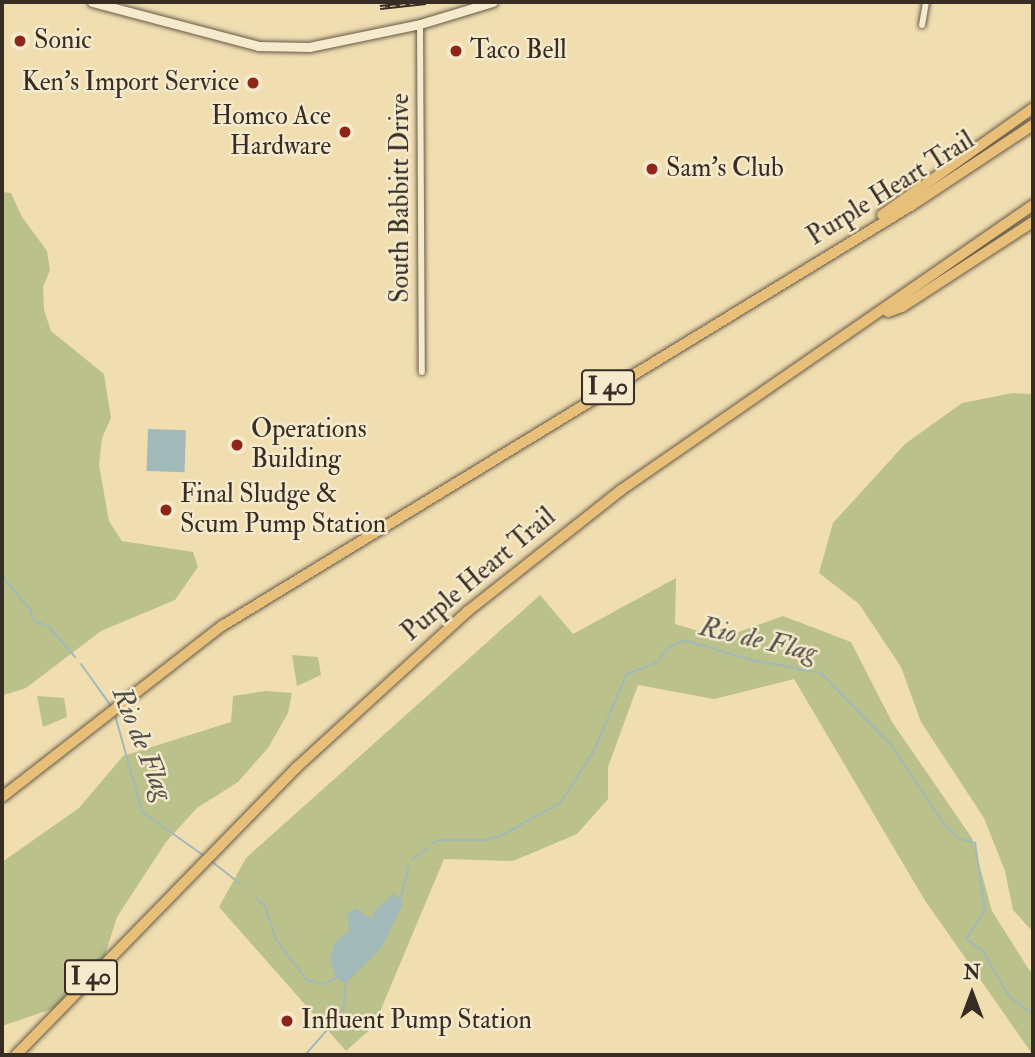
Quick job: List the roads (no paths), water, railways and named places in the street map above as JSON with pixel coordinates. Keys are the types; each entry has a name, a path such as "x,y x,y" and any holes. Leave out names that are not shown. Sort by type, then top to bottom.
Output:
{"highway":[{"path":"755,300 971,155 1033,108"},
{"name":"Purple Heart Trail","path":"2,797 57,750 184,653 323,562 755,300 1033,125"},
{"name":"Purple Heart Trail","path":"16,1055 253,811 420,652 565,531 750,398 875,316 1033,205"},
{"path":"875,316 902,307 1033,222"}],"main road":[{"path":"92,2 258,46 309,47 419,24 494,2"}],"street":[{"path":"922,25 926,2"},
{"name":"South Babbitt Drive","path":"419,24 422,372"}],"water":[{"path":"148,429 186,430 185,472 147,471"},
{"path":"395,893 403,904 382,947 346,983 336,978 330,959 334,944 349,931 347,914 355,908 372,919 375,910"}],"waterway":[{"name":"Rio de Flag","path":"2,576 30,609 33,620 49,627 75,657"},
{"name":"Rio de Flag","path":"432,844 437,840 486,840 504,834 560,803 594,751 627,674 659,662 663,652 676,643 687,641 751,660 821,673 892,746 944,824 960,839 975,843 985,910 966,939 982,950 1009,996 1033,1015"},
{"name":"Rio de Flag","path":"81,664 111,706"},
{"name":"Rio de Flag","path":"115,715 142,812 203,855"},
{"name":"Rio de Flag","path":"412,860 426,849"},
{"name":"Rio de Flag","path":"211,861 239,883"},
{"name":"Rio de Flag","path":"400,900 409,866"},
{"name":"Rio de Flag","path":"256,898 265,906 276,940 307,980 323,984 336,978"},
{"path":"305,1055 343,1012 346,983"}],"railway":[{"path":"380,7 426,2"}],"place":[{"name":"Sonic","path":"20,41"},
{"name":"Taco Bell","path":"456,51"},
{"name":"Ken's Import Service","path":"253,83"},
{"name":"Homco Ace Hardware","path":"345,132"},
{"name":"Sam's Club","path":"652,169"},
{"name":"Operations Building","path":"237,445"},
{"name":"Final Sludge & Scum Pump Station","path":"166,510"},
{"name":"Influent Pump Station","path":"287,1021"}]}
